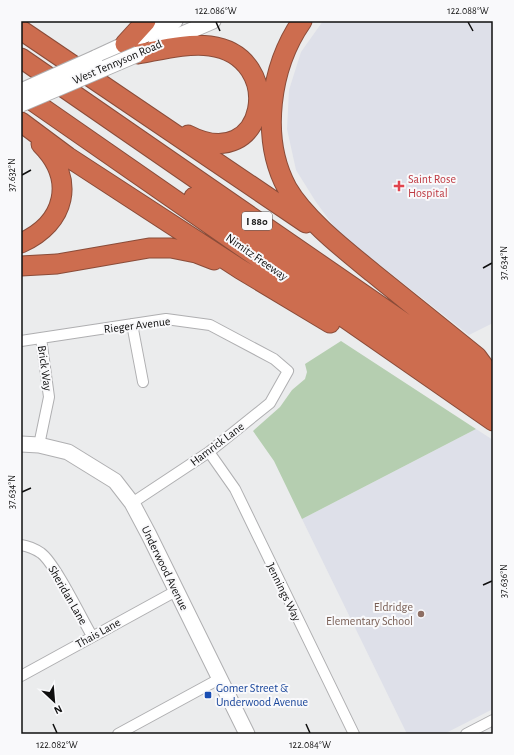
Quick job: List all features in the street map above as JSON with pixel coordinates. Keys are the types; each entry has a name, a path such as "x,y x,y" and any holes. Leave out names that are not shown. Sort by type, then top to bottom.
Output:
{"highway":[{"path":"33,21 56,53"},
{"path":"131,49 146,21"},
{"path":"302,21 285,51 279,68 271,113 276,159 288,188 300,206 341,246 477,357 493,378"},
{"path":"21,30 341,246"},
{"path":"131,49 211,46 231,52 246,65 254,76 260,100 253,124 245,134 230,143 222,144 200,141 136,109"},
{"name":"I 880","path":"21,58 493,384"},
{"name":"I 880","path":"21,79 493,402"},
{"name":"Nimitz Freeway","path":"21,92 493,421"},
{"path":"21,124 240,269 303,306 372,351 394,353"},
{"path":"21,124 48,152 59,172 62,192 57,210 47,227 21,243"},
{"path":"21,266 57,264 149,248 171,248 196,253 240,269"}],"street":[{"name":"West Tennyson Road","path":"21,104 131,49 175,21"},
{"name":"West Tennyson Road","path":"21,92 95,58 131,49 212,21"},
{"name":"Rieger Avenue","path":"21,341 166,319 210,325 274,359 288,371"},
{"path":"132,324 142,382"},
{"name":"Brick Way","path":"39,446 49,397 41,338"},
{"name":"Hamrick Lane","path":"132,503 209,452 270,403 288,371"},
{"name":"Underwood Avenue","path":"21,444 68,452 115,481 132,503 149,535 248,734"},
{"name":"Jennings Way","path":"209,452 235,489 354,734"},
{"name":"Sheridan Lane","path":"21,545 27,545 42,553 51,565 92,636"},
{"name":"Thais Lane","path":"21,676 176,591"},
{"path":"118,734 221,678"},
{"path":"466,734 493,720"}],"shaded area":[{"name":"Saint Rose Hospital","path":"323,21 493,21 493,323 469,335 338,232 316,202 296,170 287,129 289,90 301,52"},
{"name":"Eldridge Elementary School","path":"476,429 493,440 493,709 444,734 407,734 302,519"}],"green space":[{"path":"341,341 476,429 302,519 274,461 253,431 280,407 292,390 305,379 307,372 305,364"}],"place":[{"name":"Saint Rose Hospital","path":"399,186"},
{"name":"Eldridge Elementary School","path":"421,614"},
{"name":"Gomer Street & Underwood Avenue","path":"208,695"}]}
